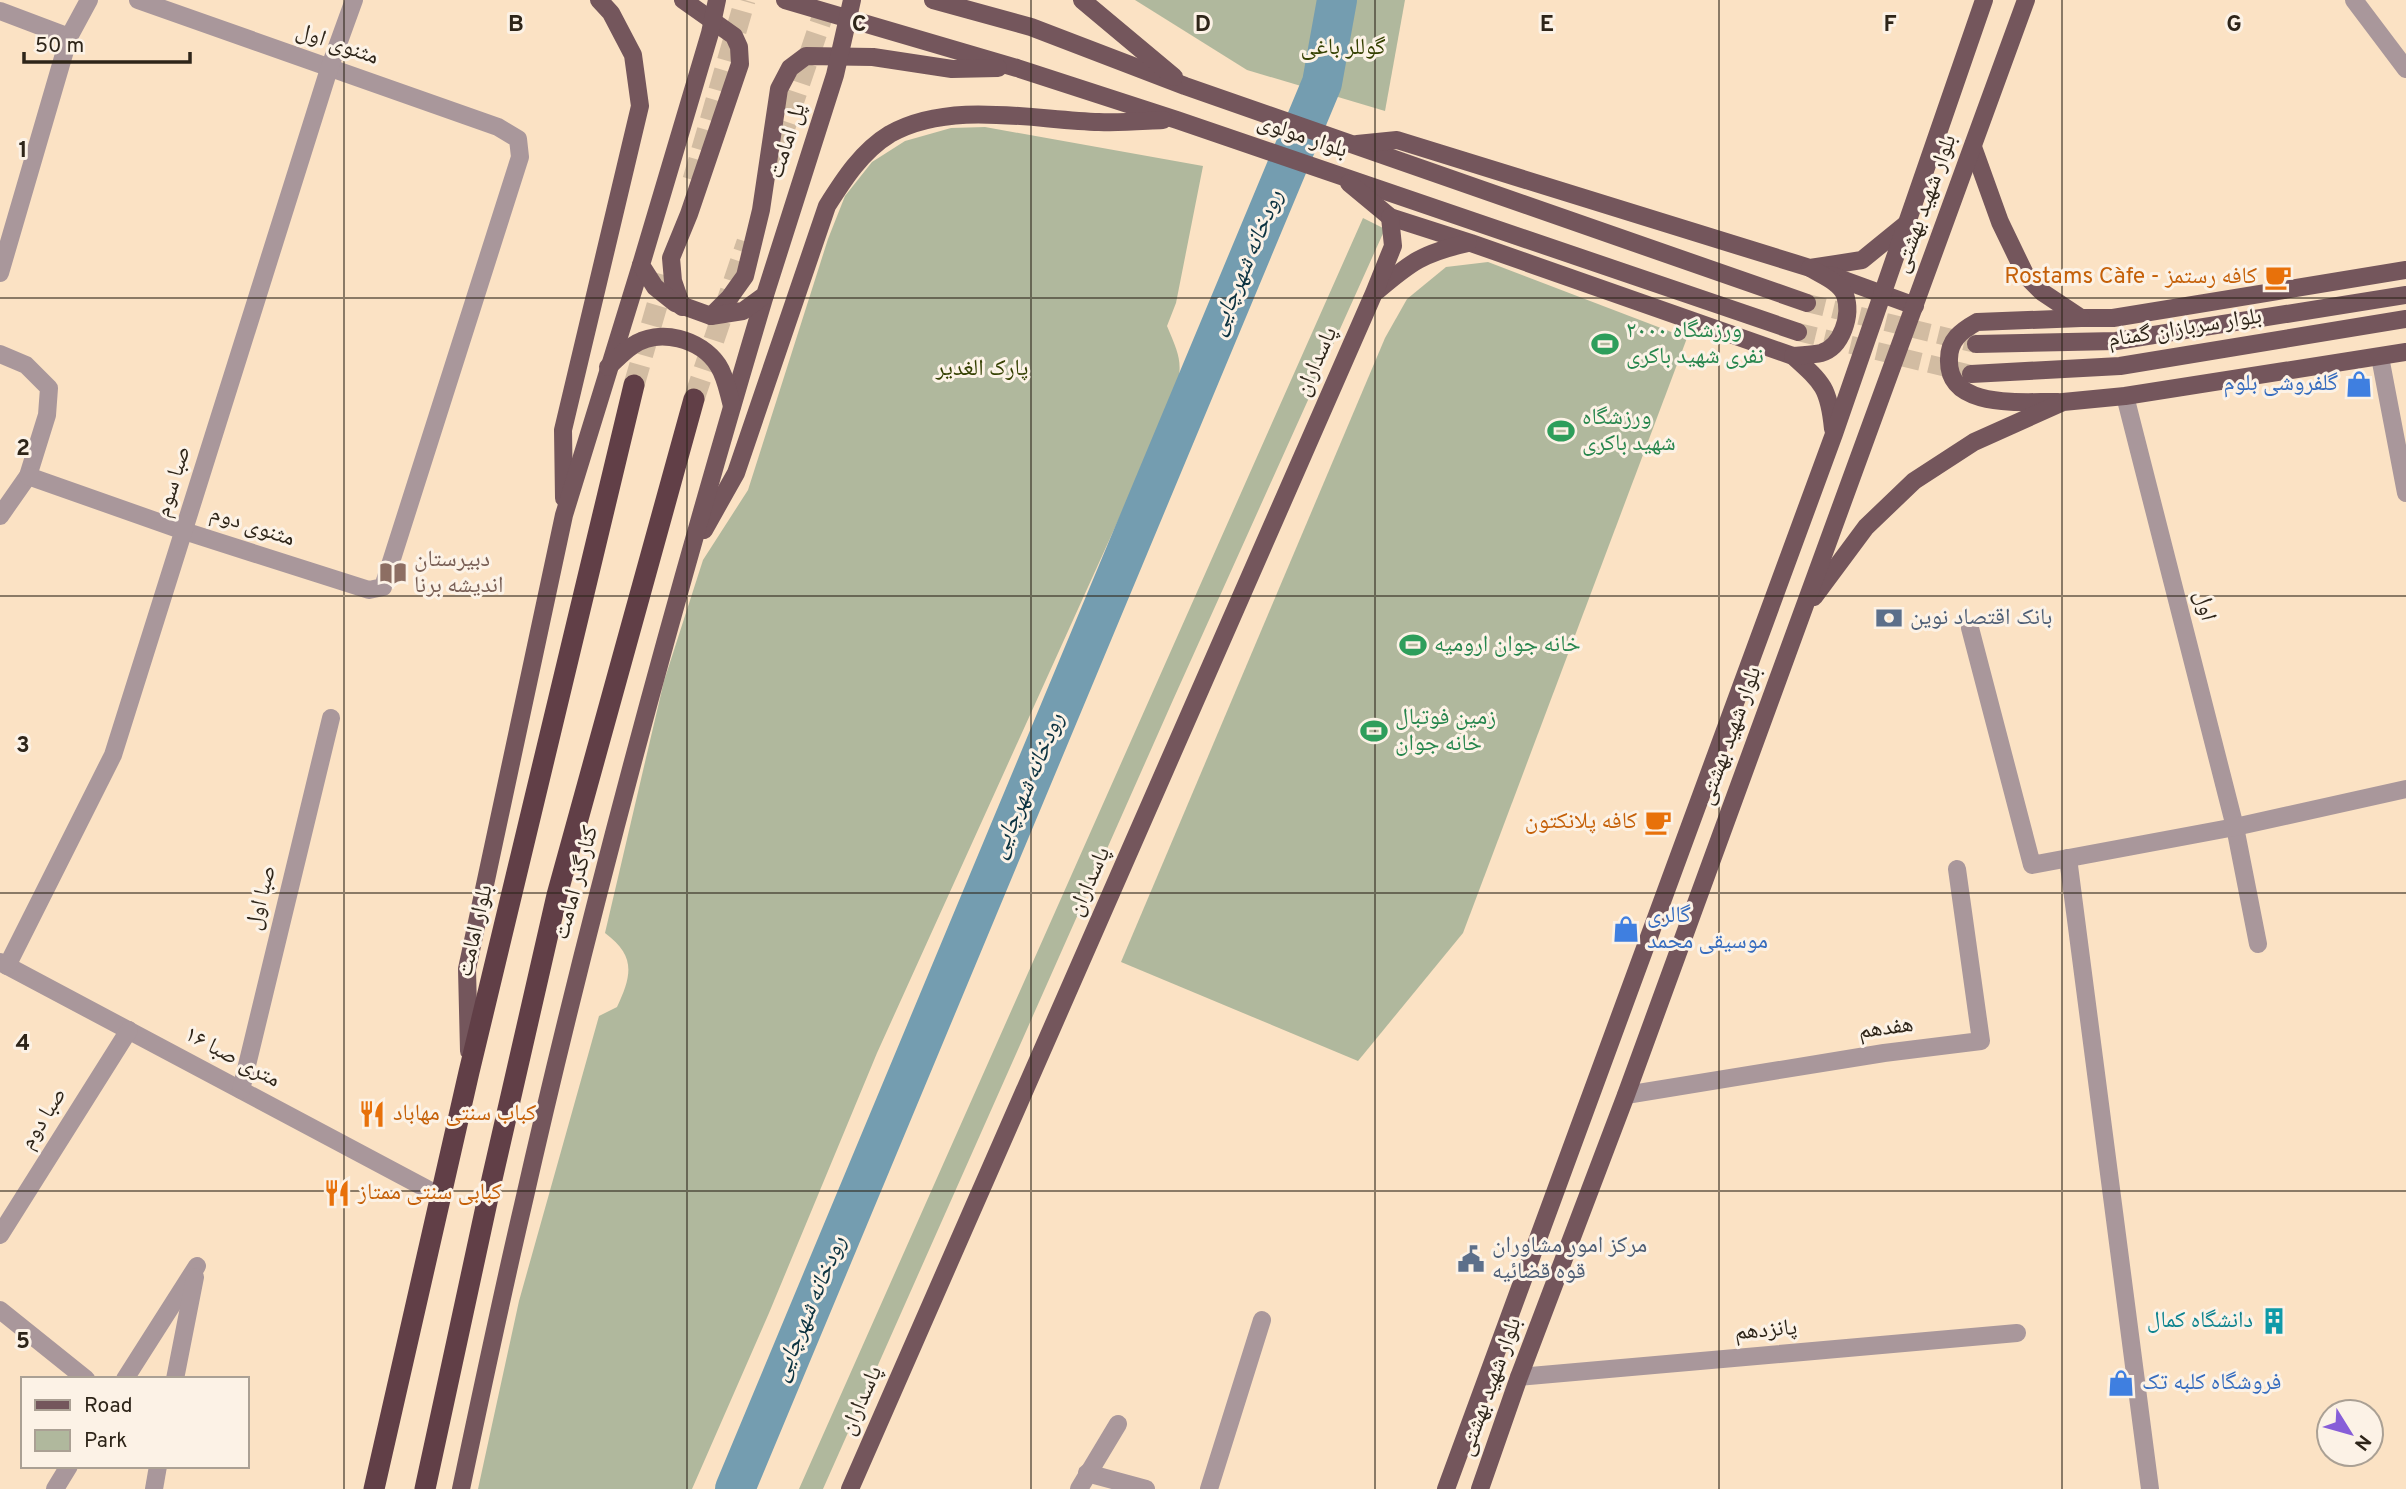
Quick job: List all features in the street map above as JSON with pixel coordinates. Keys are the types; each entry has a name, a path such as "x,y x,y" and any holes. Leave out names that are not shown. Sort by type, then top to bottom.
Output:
{"highway":[{"name":"بلوار امامت","path":"374,1489 469,1072 634,385"},
{"path":"425,1489 557,895 694,399"}],"main road":[{"path":"564,515 563,430 640,106 633,55 611,13 599,0"},
{"path":"682,307 673,281 671,258 740,64 739,47 734,36 683,0"},
{"path":"469,1072 467,969 564,515 642,265 710,33 717,0"},
{"name":"بلوار مولوی","path":"785,0 1017,68 1177,120 1798,332"},
{"name":"پل امامت","path":"765,295 835,75 852,0"},
{"name":"بلوار مولوی","path":"933,0 1031,27 1185,86 1807,303"},
{"path":"980,0 1031,27"},
{"path":"1082,0 1185,86"},
{"name":"بلوار شهید بهشتی","path":"1446,1489 1834,434 1984,0"},
{"name":"بلوار شهید بهشتی","path":"1480,1489 2026,0"},
{"path":"710,316 730,297 745,276 761,210 779,89 790,68 806,56 873,57 952,69 1017,68"},
{"path":"690,554 736,473 827,206 847,174 868,151 889,135 921,120 966,114 1101,122 1177,120"},
{"path":"1351,145 1397,140 1810,268 1915,306"},
{"path":"1973,148 2000,222 2026,276 2042,292 2081,318"},
{"path":"1341,177 1390,217 1793,356 1819,379 1830,401 1834,434"},
{"name":"پاسداران","path":"850,1489 1374,293 1393,246 1390,217"},
{"path":"1810,268 1862,260 1905,225"},
{"name":"پاسداران","path":"1374,293 1407,265 1435,251 1471,243"},
{"path":"642,265 655,288 682,307 710,316 743,312 765,295"},
{"path":"1793,356 1823,352 1834,345 1845,328 1845,295 1836,283 1810,268"},
{"path":"2406,270 2113,318 1977,322 1962,330 1953,340 1949,358 1950,373 1960,388 1978,397 1993,401 2063,402 2125,396 2406,352"},
{"name":"کنارگذر امامت","path":"461,1489 523,1203 589,933 690,554 765,295"},
{"name":"بلوار سربازان گمنام","path":"1976,344 2116,341 2406,295"},
{"name":"بلوار سربازان گمنام","path":"1970,374 2120,366 2406,319"},
{"path":"608,368 633,345 655,335 680,339 704,349 718,365 725,379 732,406"},
{"path":"1801,614 1866,527 1913,481 1975,442 2063,402"},
{"path":"1469,1426 1499,1432"}],"street":[{"path":"0,273 69,37 89,0"},
{"name":"مثنوی اول","path":"138,0 498,127 518,139 520,157 383,587"},
{"name":"صبا سوم","path":"4,964 113,755 329,69 354,0"},
{"path":"2354,0 2406,69"},
{"path":"0,11 69,37"},
{"path":"0,354 26,365 49,388 47,415 28,476 0,516"},
{"path":"2380,357 2406,493"},
{"name":"اول","path":"2125,396 2235,827 2258,944"},
{"name":"مثنوی دوم","path":"28,476 184,531 369,590 383,587"},
{"path":"1970,628 2032,865 2235,827 2406,789"},
{"name":"صبا اول","path":"241,1090 331,718"},
{"path":"2068,858 2150,1489"},
{"name":"هفدهم","path":"1626,1096 1884,1053 1981,1041 1957,870"},
{"name":"۱۶ متری صبا","path":"4,964 442,1197"},
{"name":"صبا دوم","path":"0,1235 129,1030"},
{"path":"126,1377 197,1266 175,1377"},
{"path":"0,1310 84,1377"},
{"path":"1209,1489 1262,1320"},
{"name":"پانزدهم","path":"1519,1377 2017,1333"},
{"path":"1118,1424 1083,1481 1146,1489"},
{"path":"55,1489 68,1468"},
{"path":"154,1489 158,1468"}],"green space":[{"name":"گوللر باغی","path":"1135,0 1405,0 1385,111 1247,70"},
{"name":"پارک الغدیر","path":"985,127 1203,166 1176,303 1167,326 1180,368 1174,397 877,1053 769,1313 692,1489 478,1489 519,1301 599,1016 617,1007 626,985 626,958 615,941 605,933 664,681 703,560 748,490 828,239 845,196 872,162 905,141 951,128"},
{"path":"1363,218 1385,229 823,1489 799,1489"},
{"name":"خانه جوان ارومیه","path":"1488,262 1687,338 1463,933 1358,1061 1121,962 1385,338 1407,299 1446,267"}],"waterway":[{"name":"رودخانه شهرچایی","path":"735,1489 1322,83 1337,0"}],"tunnel":[{"path":"693,180 745,0"},
{"path":"770,171 828,0"},
{"path":"694,399 747,242"},
{"path":"634,385 666,274"},
{"path":"1807,303 1976,344"},
{"path":"1798,332 1971,374"}],"place":[{"name":"Rostams Càfe - کافه رستمز","path":"2278,277"},
{"name":"ورزشگاه ۲۰۰۰ نفری شهید باکری","path":"1605,344"},
{"name":"گلفروشی بلوم","path":"2359,384"},
{"name":"ورزشگاه شهید باکری","path":"1561,431"},
{"name":"دبیرستان اندیشه برنا","path":"393,573"},
{"name":"بانک اقتصاد نوین","path":"1889,618"},
{"name":"خانه جوان ارومیه","path":"1413,645"},
{"name":"زمین فوتبال خانه جوان","path":"1374,731"},
{"name":"کافه پلانکتون","path":"1658,822"},
{"name":"گالری موسیقی محمد","path":"1626,929"},
{"name":"کباب سنتی مهاباد","path":"372,1114"},
{"name":"کبابی سنتی ممتاز","path":"337,1193"},
{"name":"مرکز امور مشاوران قوه قضائیه","path":"1471,1259"},
{"name":"دانشگاه کمال","path":"2274,1321"},
{"name":"فروشگاه کلبه تک","path":"2121,1383"}]}
